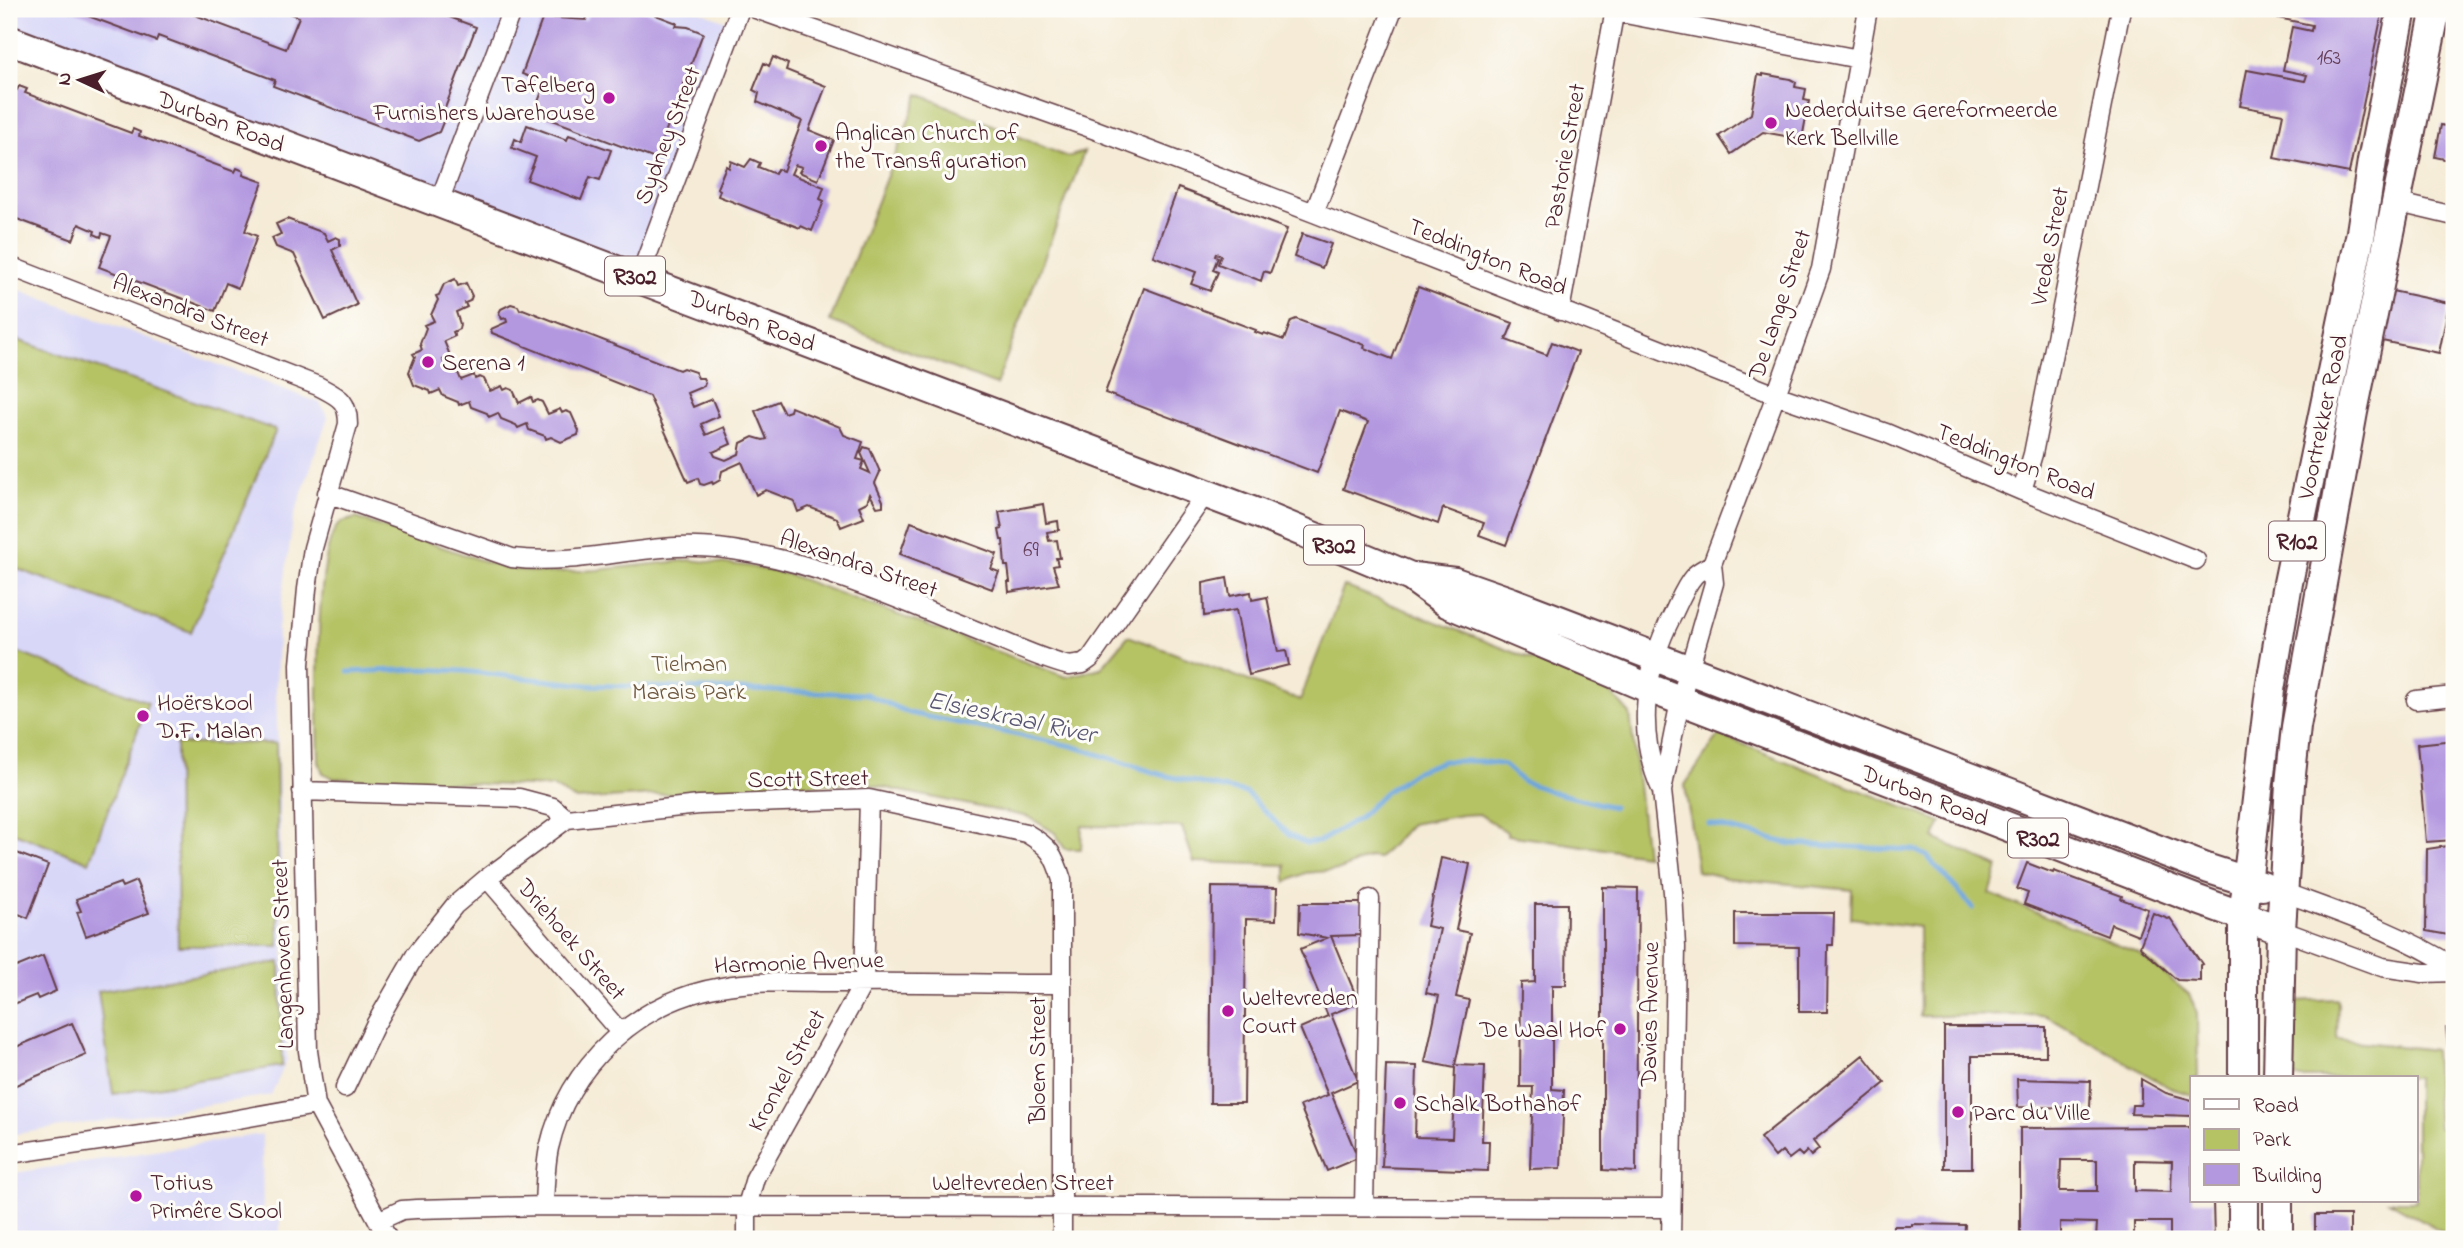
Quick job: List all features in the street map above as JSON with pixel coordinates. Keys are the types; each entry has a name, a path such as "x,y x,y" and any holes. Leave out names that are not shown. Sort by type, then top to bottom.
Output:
{"main road":[{"name":"Voortrekker Road","path":"2243,1076 2243,917 2270,690 2288,583 2361,232 2372,160 2402,9"},
{"name":"Voortrekker Road","path":"2278,1076 2281,930 2296,727 2328,542 2435,9"},
{"name":"Durban Road","path":"10,41 1206,493 1411,577 1447,603 1680,701 2281,930"},
{"name":"Durban Road","path":"1411,577 1455,582 1655,655 2246,881 2283,892"},
{"path":"2243,1202 2243,1239"},
{"path":"2278,1202 2278,1239"}],"street":[{"path":"439,202 512,9"},
{"name":"Sydney Street","path":"639,278 740,9"},
{"name":"Teddington Road","path":"756,9 1093,129 1314,213 1776,395 1886,433 2022,491 2196,560"},
{"name":"De Lange Street","path":"1680,701 1714,583 1712,564 1821,269 1868,9"},
{"name":"Vrede Street","path":"2022,491 2033,454 2120,9"},
{"path":"1615,10 1859,59"},
{"name":"Pastorie Street","path":"1560,311 1615,10"},
{"path":"1314,213 1387,11"},
{"path":"2395,202 2454,216"},
{"name":"Alexandra Street","path":"9,266 318,386 342,399 348,410"},
{"name":"Langenhoven Street","path":"348,410 348,424 313,548 300,664 308,1051 316,1105 388,1239"},
{"name":"Alexandra Street","path":"327,493 512,558 544,560 677,547 730,550 766,556 802,565 1069,666 1083,664 1090,659 1206,493"},
{"name":"De Lange Street","path":"1646,687 1668,624 1695,575 1712,564"},
{"name":"Davies Avenue","path":"1646,687 1645,710 1652,760 1662,791 1670,858 1676,947 1671,1239"},
{"path":"2416,700 2454,696"},
{"name":"Davies Avenue","path":"1662,791 1680,701"},
{"path":"302,791 519,798 553,807 567,819 455,905 416,954 375,1025 345,1088"},
{"name":"Scott Street","path":"567,819 699,805 870,799 1026,833 1045,844 1055,858 1062,880"},
{"name":"Kronkel Street","path":"747,1239 747,1206 755,1178 864,982 870,799"},
{"name":"Driehoek Street","path":"487,878 620,1032"},
{"name":"Bloem Street","path":"1062,880 1062,1239"},
{"name":"Durban Road","path":"2283,892 2403,938 2431,952 2454,970"},
{"path":"1364,1207 1370,899"},
{"name":"Durban Road","path":"2281,930 2382,967 2423,973 2454,970"},
{"name":"Harmonie Avenue","path":"544,1206 550,1146 565,1104 589,1065 620,1032 668,1003 722,986 864,982 1061,984"},
{"path":"9,1154 182,1129 316,1105"},
{"name":"Weltevreden Street","path":"377,1221 402,1210 544,1206 1671,1208"}],"shaded area":[{"path":"9,9 694,9 732,23 638,274 9,38"},
{"name":"Hoërskool D.F. Malan","path":"9,286 320,403 328,417 293,519 278,629 276,689 287,1060 271,1095 9,1135"},
{"name":"Totius Primêre Skool","path":"262,1134 263,1218 280,1219 280,1239 9,1239 9,1174"}],"green space":[{"path":"919,94 1067,157 1084,152 996,385 830,321"},
{"path":"9,337 276,430 191,632 9,566"},
{"name":"Tielman Marais Park","path":"356,518 504,568 544,573 690,560 747,566 790,575 1066,677 1101,668 1128,636 1300,700 1344,586 1608,689 1630,714 1646,855 1507,835 1507,832 1479,814 1462,815 1411,824 1379,858 1370,857 1340,870 1305,873 1286,882 1286,865 1194,862 1182,827 1082,826 1081,849 1065,849 1055,833 1029,817 857,782 576,800 553,787 333,778 323,773 319,762 321,598 331,538 340,523"},
{"path":"9,649 148,702 89,862 9,831"},
{"path":"1719,735 1941,822 1934,838 1998,867 1990,894 2138,953 2189,994 2197,1014 2198,1076 2190,1076 2190,1094 2170,1088 2045,1015 1920,1016 1919,927 1851,918 1852,890 1727,878 1697,871 1685,785"},
{"path":"276,743 279,946 178,946 176,744"},
{"path":"280,962 282,1066 113,1094 98,991"},
{"path":"2338,999 2337,1039 2434,1050 2438,1128 2454,1131 2454,1238 2391,1202 2418,1202 2418,1076 2293,1076 2294,1001"}],"building":[{"path":"69,9 160,9 168,12 169,9 179,9 286,49 299,17 278,9 428,9 476,27 442,116 445,117 439,132 419,141 273,86 275,80 158,36 156,41"},
{"name":"Tafelberg Furnishers Warehouse","path":"590,9 640,9 677,23 676,26 703,33 655,159 534,113 545,83 522,74 543,17 586,20"},
{"path":"2280,9 2383,9 2349,173 2274,158 2283,114 2240,106 2247,70 2305,81 2307,75 2283,70 2292,27 2311,31 2312,25 2278,18"},
{"name":"Anglican Church of the Transfiguration","path":"773,57 788,64 786,70 826,86 809,130 834,140 818,180 799,172 802,167 795,165 791,174 824,187 820,199 824,201 812,231 718,196 720,190 717,188 726,166 729,168 731,161 745,167 751,159 760,163 758,167 775,174 777,169 783,171 802,121 757,102 759,93 753,90 764,63 769,66"},
{"name":"Nederduitse Gereformeerde Kerk Bellville","path":"1758,75 1790,79 1796,82 1795,87 1806,89 1804,100 1809,101 1802,139 1763,132 1731,154 1719,136 1751,114"},
{"path":"19,86 27,89 25,93 131,133 133,129 140,132 139,136 235,172 237,168 244,171 243,175 263,182 245,231 257,236 238,288 226,283 215,311 99,267 111,236 102,233 101,237 94,234 95,231 79,224 73,240 9,216 9,87 17,90"},
{"path":"527,125 567,140 569,135 611,150 600,180 590,177 581,200 527,180 536,157 512,148 515,139 521,142"},
{"path":"2441,125 2454,128 2454,161 2435,157"},
{"path":"1178,188 1287,229 1270,273 1264,271 1261,281 1218,264 1221,255 1216,253 1215,256 1218,257 1213,270 1218,272 1210,291 1191,284 1196,272 1153,256"},
{"path":"287,219 324,233 328,241 336,237 340,239 340,246 332,250 357,305 325,320 294,254 276,247 272,238 281,234 276,224"},
{"path":"1302,234 1331,244 1322,268 1294,257"},
{"name":"Serena 1","path":"455,279 458,286 466,283 472,296 470,301 465,303 467,307 456,312 460,324 459,329 453,332 455,336 444,341 449,353 443,360 445,365 456,368 461,380 474,375 475,379 484,379 490,391 502,386 504,390 513,390 519,403 531,397 533,402 542,402 548,414 560,409 562,413 571,413 579,431 578,435 561,442 551,437 546,439 545,436 529,430 527,424 518,428 501,419 498,413 489,417 487,413 471,407 469,401 459,405 458,402 443,396 440,390 431,394 430,391 414,385 409,372 415,357 413,354 422,350 420,344 426,328 424,325 434,321 431,315 438,300 436,296 444,284"},
{"path":"1418,287 1513,323 1506,340 1547,355 1552,342 1578,352 1506,545 1479,535 1484,523 1443,508 1438,524 1343,489 1368,422 1340,411 1317,473 1105,393 1144,288 1263,335 1264,333 1284,340 1291,321 1296,319 1365,345 1364,348 1392,359"},
{"path":"2392,291 2449,303 2439,353 2382,341"},
{"path":"511,304 518,306 520,310 679,370 683,368 695,372 698,378 703,378 705,382 704,386 687,393 693,407 712,399 719,416 701,424 706,435 724,427 731,444 713,452 715,456 726,460 739,454 741,443 753,437 767,439 755,411 778,401 784,413 790,411 791,407 840,427 844,435 863,442 857,459 864,461 861,469 870,473 861,453 864,447 870,449 880,472 875,483 883,506 877,507 870,494 867,502 859,506 864,518 841,527 837,518 809,507 798,512 794,501 766,490 756,495 742,462 722,471 720,480 713,484 700,484 698,478 688,482 649,396 492,333 491,329 507,322 499,313"},
{"path":"1043,504 1046,523 1058,521 1059,530 1047,532 1049,541 1057,540 1060,558 1056,558 1058,565 1053,566 1059,584 1009,592 1008,566 1005,566 1003,540 999,530 1002,529 999,512"},
{"path":"911,522 997,554 991,569 999,572 992,589 900,554"},
{"path":"1227,578 1230,596 1251,592 1252,600 1267,597 1278,652 1286,651 1289,665 1249,675 1236,610 1204,616 1203,583"},
{"path":"2454,740 2454,840 2426,842 2417,744"},
{"path":"2454,845 2454,936 2426,931 2427,849"},
{"path":"9,850 48,865 28,918 9,910"},
{"path":"1441,858 1470,864 1456,930 1470,933 1456,997 1469,1000 1455,1065 1485,1066 1482,1141 1489,1141 1488,1171 1382,1167 1386,1065 1417,1066 1415,1137 1452,1138 1455,1068 1425,1062 1439,996 1426,993 1440,929 1427,926"},
{"path":"2027,863 2122,896 2121,899 2148,909 2138,935 2111,924 2107,936 2024,904 2028,893 2017,889"},
{"path":"136,881 149,913 86,936 77,912 81,911 76,899 120,883 122,887"},
{"name":"Weltevreden Court","path":"1212,887 1277,888 1276,920 1246,919 1244,1103 1210,1103"},
{"name":"De Waal Hof","path":"1603,887 1638,888 1636,1172 1603,1170"},
{"name":"Weltevreden Court","path":"1300,903 1363,903 1362,935 1331,936 1359,1003 1331,1014 1358,1081 1331,1093 1358,1158 1327,1171 1300,1106 1328,1095 1300,1028 1328,1016 1300,949 1327,938 1299,933"},
{"path":"1535,904 1567,904 1566,985 1552,985 1552,1089 1564,1090 1561,1168 1530,1169 1533,1087 1520,1087 1521,983 1535,982"},
{"path":"1735,913 1834,913 1833,945 1828,945 1827,1012 1799,1012 1799,947 1735,946"},
{"path":"2153,913 2170,918 2202,964 2200,981 2177,980 2142,949 2140,946"},
{"path":"43,956 56,991 38,999 36,995 9,1006 9,970"},
{"path":"72,1023 86,1055 9,1088 9,1050"},
{"name":"Parc du Ville","path":"1944,1027 2046,1027 2046,1056 1972,1056 1972,1168 1944,1168"},
{"path":"2454,1027 2454,1089 2452,1089 2446,1028"},
{"path":"1863,1055 1885,1083 1813,1141 1819,1149 1811,1156 1807,1151 1802,1156 1798,1152 1789,1159 1782,1151 1775,1157 1760,1138"},
{"name":"Parc du Ville","path":"2017,1079 2091,1081 2090,1108 2018,1107"},
{"name":"Parc du Ville","path":"2141,1079 2166,1093 2190,1099 2190,1116 2131,1114 2132,1105 2140,1105"},
{"path":"2190,1127 2190,1202 2213,1202 2214,1239 2170,1239 2170,1222 2134,1222 2134,1239 2096,1239 2097,1223 2060,1222 2060,1239 2020,1239 2020,1128","holes":["2061,1160 2097,1160 2097,1191 2060,1191","2135,1160 2172,1161 2171,1192 2135,1191"]},
{"path":"2315,1215 2350,1215 2350,1239 2315,1239"},
{"path":"1965,1225 1964,1239 1893,1239 1893,1226"}],"waterway":[{"name":"Elsieskraal River","path":"348,672 424,669 588,685 866,694 909,713 1072,746 1162,775 1246,793 1289,835 1306,843 1319,842 1359,818 1384,793 1414,772 1443,761 1480,761 1504,765 1522,781 1552,792 1613,807"},
{"name":"Elsieskraal River","path":"1709,824 1791,844 1914,850 1927,856 1973,908"}],"place":[{"name":"Tafelberg Furnishers Warehouse","path":"609,98"},
{"name":"Nederduitse Gereformeerde Kerk Bellville","path":"1771,123"},
{"name":"Anglican Church of the Transfiguration","path":"821,146"},
{"name":"Serena 1","path":"428,362"},
{"name":"Hoërskool D.F. Malan","path":"143,716"},
{"name":"Weltevreden Court","path":"1228,1011"},
{"name":"De Waal Hof","path":"1620,1029"},
{"name":"Schalk Bothahof","path":"1400,1103"},
{"name":"Parc du Ville","path":"1958,1112"},
{"name":"Totius Primêre Skool","path":"136,1196"}]}
